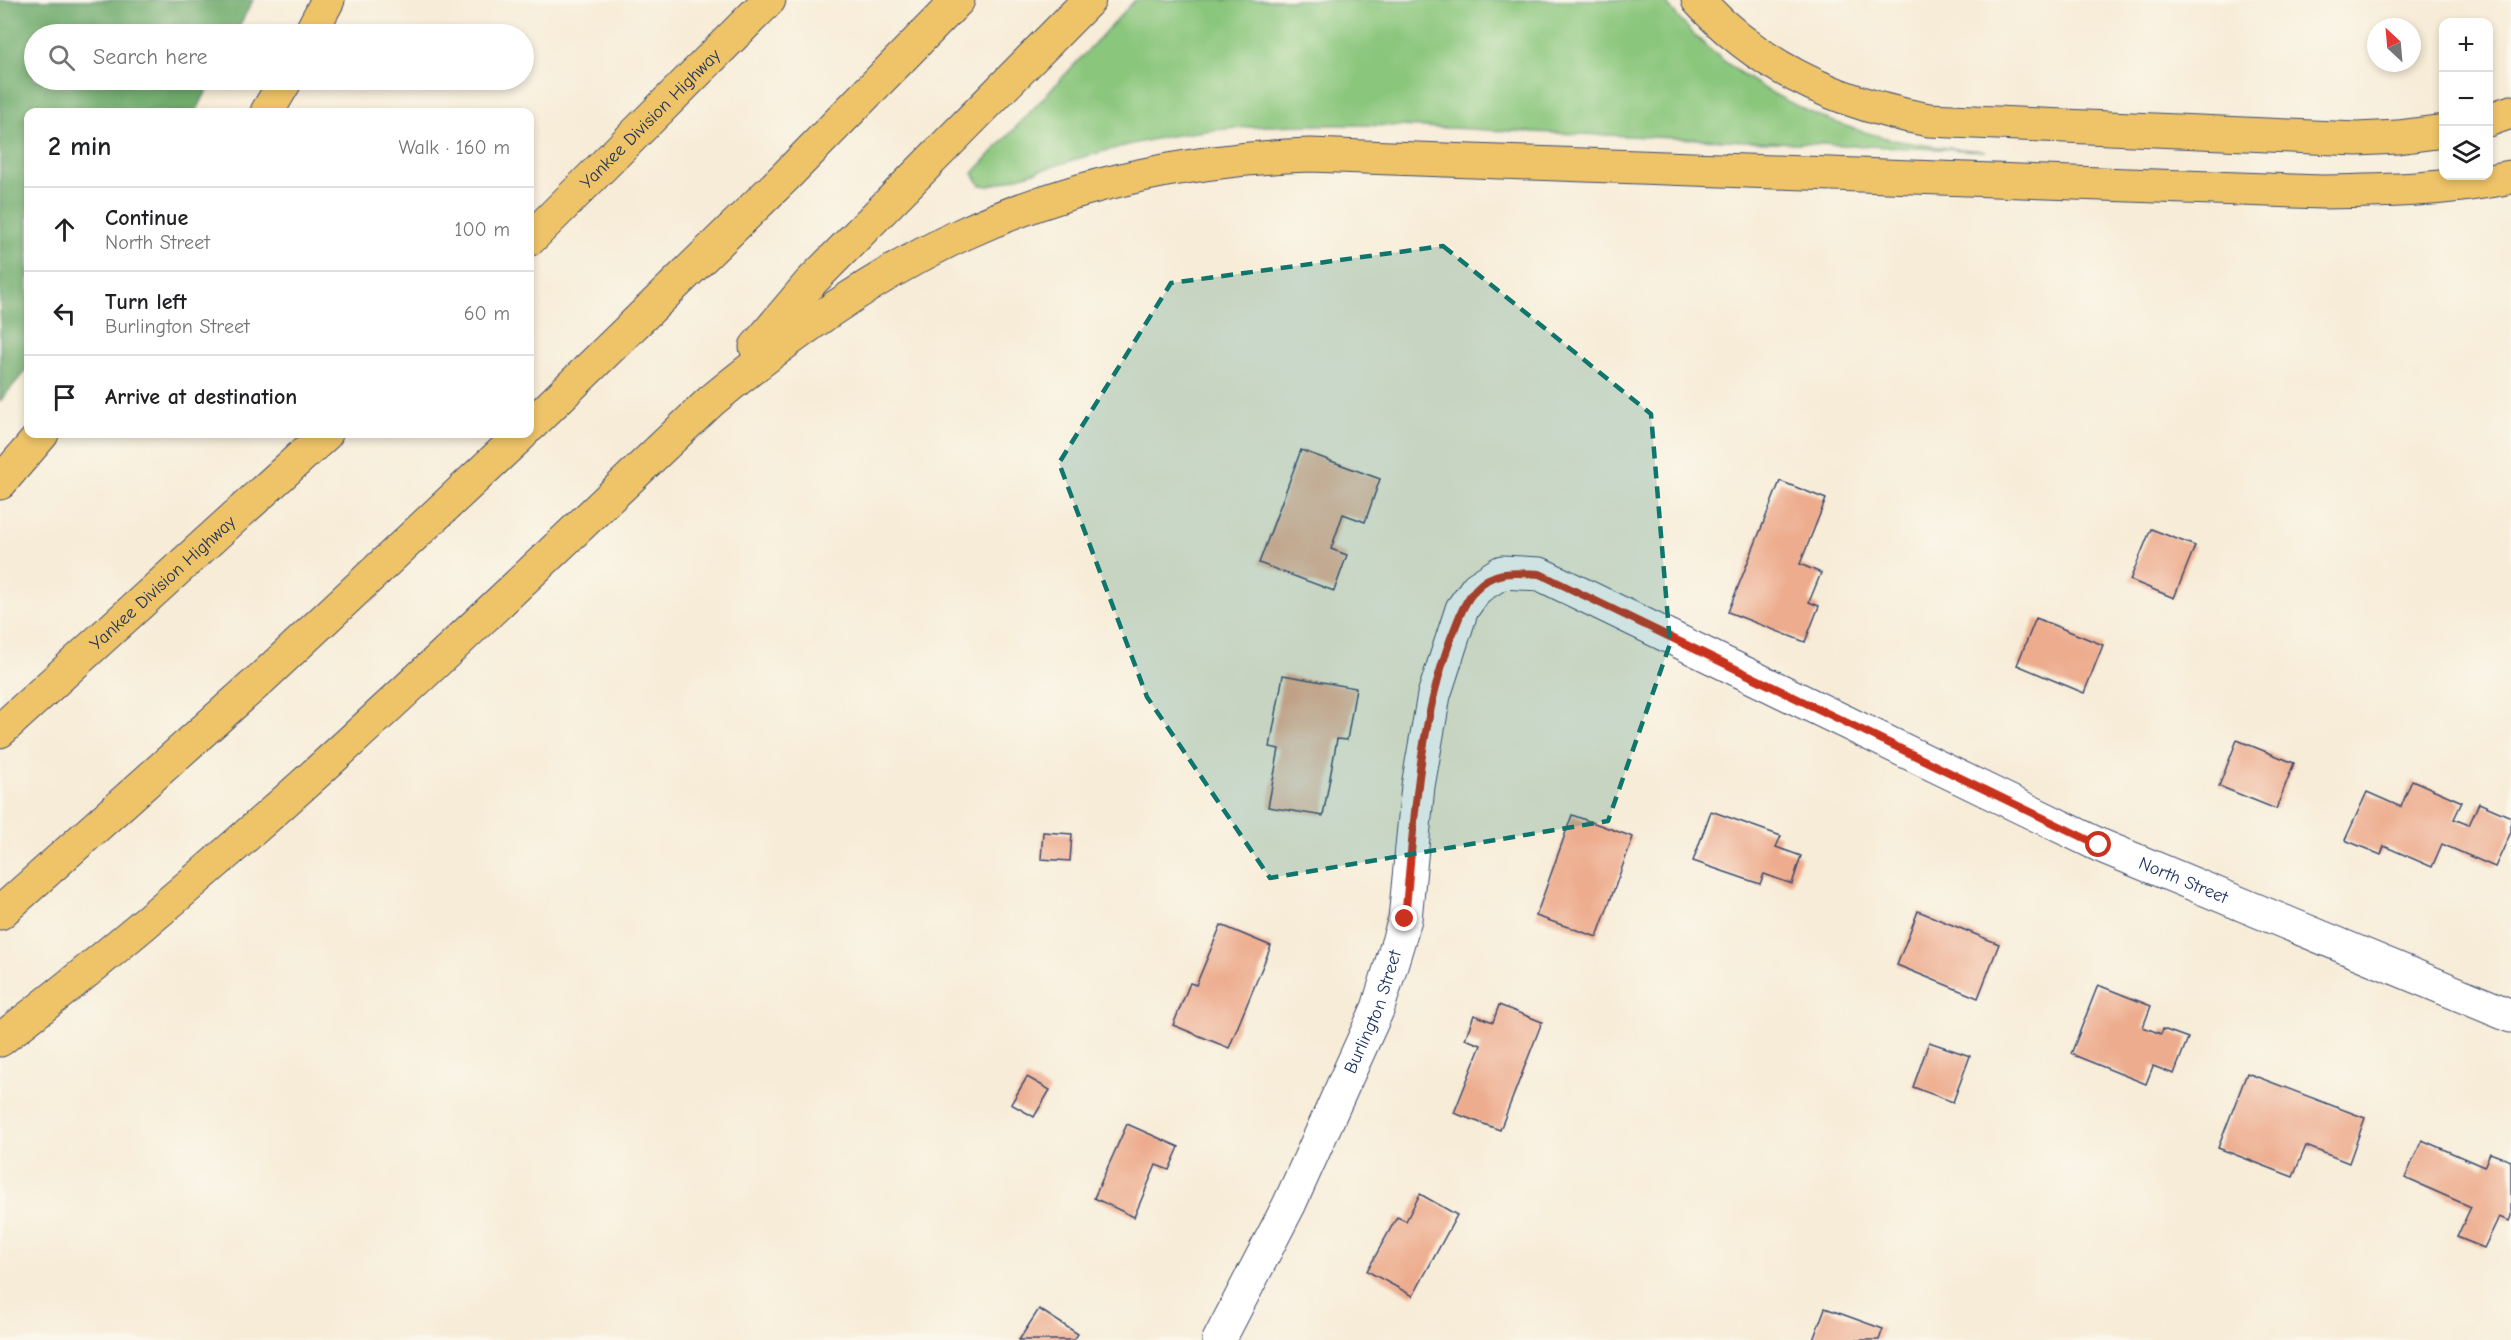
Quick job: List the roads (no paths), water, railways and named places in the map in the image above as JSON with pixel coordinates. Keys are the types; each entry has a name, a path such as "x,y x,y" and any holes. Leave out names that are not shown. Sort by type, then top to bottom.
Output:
{"highway":[{"path":"315,24 328,0"},
{"path":"656,116 743,0"},
{"name":"Yankee Division Highway","path":"534,235 656,116 769,0"},
{"path":"534,422 785,177 958,0"},
{"path":"711,401 810,284 1089,0"},
{"path":"1698,0 1732,33 1755,51 1807,82 1861,105 1929,120 2357,138 2398,137 2439,132"},
{"path":"269,108 280,90"},
{"path":"2493,118 2511,112"},
{"path":"0,1040 141,924 325,764 711,401 764,357 842,302 908,263 963,234 1007,216 1098,186 1185,167 1228,160 1310,155 1388,156 2322,192 2446,188 2511,177"},
{"path":"0,483 39,438"},
{"name":"Yankee Division Highway","path":"0,731 322,438"},
{"path":"0,913 261,679 518,438"}],"street":[{"name":"North Street","path":"1502,572 1540,574 2099,845 2511,1016"},
{"name":"Burlington Street","path":"1219,1340 1289,1204 1378,1008 1405,919 1418,786 1434,695 1462,609 1477,588 1502,572"}]}
